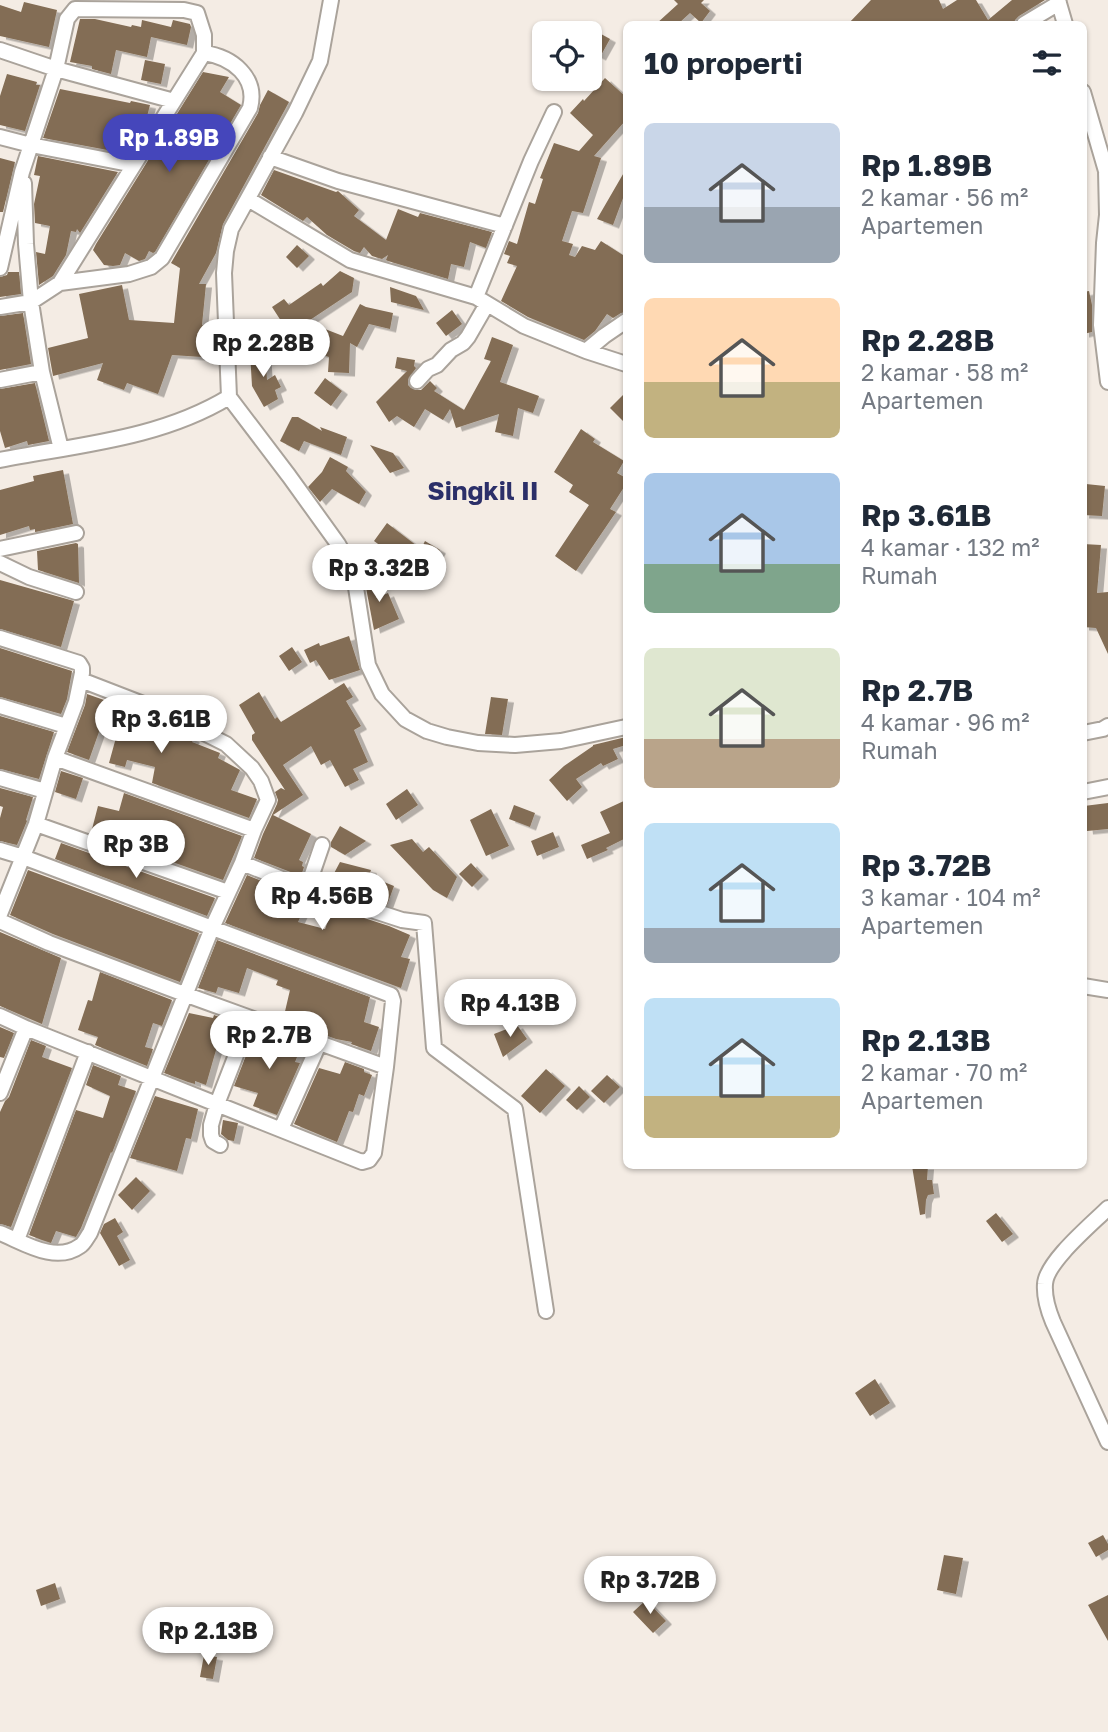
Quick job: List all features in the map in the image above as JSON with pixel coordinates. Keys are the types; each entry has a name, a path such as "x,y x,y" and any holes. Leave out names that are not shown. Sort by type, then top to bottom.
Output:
{"street":[{"path":"331,0 320,61 295,113 231,229 224,274 229,397 289,476 348,562 355,581 368,665 382,694 405,719 427,731 447,737 478,743 515,745 561,741 623,728"},
{"path":"1029,21 1059,1 1064,21"},
{"path":"0,268 22,172 56,69 67,19 75,9 184,9 197,13 204,35 204,53 60,283 31,302 0,307"},
{"path":"0,50 56,69 174,101"},
{"path":"60,283 128,274 151,267 162,258 250,108 253,97 251,86 236,67 216,55 204,53"},
{"path":"1087,105 1107,172 1101,325 1108,382"},
{"path":"417,381 468,337 505,226 554,112"},
{"path":"0,137 134,165"},
{"path":"270,157 338,181 505,226"},
{"path":"22,172 31,302 43,372 61,449"},
{"path":"248,199 350,260 481,301 524,326 623,363"},
{"path":"586,351 623,323"},
{"path":"0,380 43,372"},
{"path":"0,460 132,436 178,423 229,397"},
{"path":"0,549 76,533"},
{"path":"0,563 30,577 76,592"},
{"path":"0,638 79,663 82,668 76,702 55,758 36,824 0,914"},
{"path":"0,1233 30,1247 63,1252 80,1246 90,1233 212,928 268,800 261,781 252,768 226,744 156,709 81,680"},
{"path":"0,706 66,726"},
{"path":"1087,732 1106,730"},
{"path":"55,758 254,830"},
{"path":"0,778 45,791"},
{"path":"1087,791 1108,787"},
{"path":"36,824 228,892"},
{"path":"307,889 322,845"},
{"path":"0,850 391,995 394,1001 374,1153 369,1160 362,1162 0,1016"},
{"path":"242,863 307,889 402,920 424,923 434,1048 515,1109 546,1311"},
{"path":"0,921 49,943 386,1067"},
{"path":"1087,987 1108,990"},
{"path":"220,1145 213,1141 211,1125 250,1019"},
{"path":"0,1093 26,1028"},
{"path":"281,1129 319,1044"},
{"path":"18,1240 88,1052"},
{"path":"1108,1208 1056,1260 1047,1274 1045,1284 1053,1322 1108,1442"}],"building":[{"path":"674,0 704,0 701,3 710,11 702,21 690,13 681,21 659,21 678,4"},
{"path":"871,0 939,0 943,9 957,0 976,0 988,20 1012,0 1045,0 1015,21 851,21"},
{"path":"24,2 57,10 49,47 0,36 0,5 21,12"},
{"path":"80,19 95,19 131,27 141,27 142,20 171,27 173,20 190,24 191,27 187,45 151,37 147,57 116,50 111,74 92,69 92,66 70,62"},
{"path":"602,35 610,39 602,53"},
{"path":"145,60 165,64 161,84 141,80"},
{"path":"203,72 229,77 220,92 241,105 155,252 149,251 145,259 139,261 125,253 120,265 104,265 93,250 96,244"},
{"path":"7,74 40,85 25,131 0,125 0,96"},
{"path":"605,78 623,94 623,123 594,156 601,158 583,213 572,211 562,241 573,244 569,255 575,257 582,246 595,250 601,241 623,255 623,313 613,318 607,314 595,331 584,340 528,317 501,301 517,266 507,263 510,256 504,254 509,241 517,244 529,202 535,204 543,179 540,178 554,143 579,151 593,135 570,113 583,99 584,101 593,91 602,91 602,81"},
{"path":"60,89 150,105 143,132 129,154 43,138"},
{"path":"268,90 289,102 223,224 216,253 199,284 206,284 202,357 172,355 158,394 127,383 124,390 97,380 103,363 53,376 48,348 88,338 79,294 122,285 129,320 174,323 180,268 171,263 258,113"},
{"path":"38,156 118,172 80,233 77,229 76,232 71,231 66,255 53,276 39,285 36,252 45,254 50,226 35,223 34,204 40,176 34,175"},
{"path":"0,158 15,162 3,212 0,212"},
{"path":"274,170 338,191 359,210 354,216 386,240 398,209 418,217 420,213 492,232 486,248 470,242 464,267 451,264 448,279 388,261 388,255 382,259 372,256 364,247 360,253 354,251 327,235 307,217 303,221 261,195"},
{"path":"623,174 623,198 613,225 597,219"},
{"path":"297,245 309,256 297,268 286,257"},
{"path":"340,271 354,278 352,292 307,322 343,336 360,304 393,313 390,329 369,324 357,347 350,343 349,373 328,372 329,357 296,344 272,307 284,299 289,305 321,283 323,286"},
{"path":"8,272 19,272 21,294 0,297 0,277"},
{"path":"390,287 416,296 424,310 391,302"},
{"path":"1087,291 1092,305 1092,332 1087,333"},
{"path":"452,310 462,324 446,336 436,323"},
{"path":"23,313 31,364 0,370 0,316"},
{"path":"492,337 513,345 500,382 539,396 533,413 518,408 513,436 495,432 499,414 456,428 450,409 443,420 425,409 414,427 397,416 389,422 376,402 407,371 395,368 397,357 415,360 416,368 408,380 411,388 421,390 430,381 437,388 434,391 464,410 491,361 484,359"},
{"path":"265,351 267,380 275,375 281,387 275,390 278,399 264,407 252,386 250,352"},
{"path":"325,378 342,391 331,406 314,393"},
{"path":"35,383 49,441 28,445 27,441 5,448 0,431 0,389"},
{"path":"623,395 623,421 610,408"},
{"path":"292,417 298,417 322,431 320,427 347,437 341,455 304,441 299,451 280,441"},
{"path":"581,429 595,439 593,442 623,460 617,473 623,476 623,489 610,509 616,512 576,571 555,556 589,505 569,492 573,485 554,472"},
{"path":"370,445 393,453 404,468 390,473"},
{"path":"330,457 348,467 346,471 366,492 359,504 332,489 320,502 308,487 322,472"},
{"path":"63,470 73,524 35,532 35,529 30,530 29,526 0,535 0,490 34,481 33,476"},
{"path":"1087,484 1105,486 1102,516 1087,515"},
{"path":"387,523 421,549 425,541 440,550 428,571 395,550 389,552 374,541"},
{"path":"76,543 79,583 38,570 37,551"},
{"path":"1087,544 1101,545 1097,593 1108,592 1108,654 1096,628 1087,627"},
{"path":"375,570 376,598 388,593 399,619 374,630 364,577"},
{"path":"0,580 74,601 61,647 0,629"},
{"path":"349,636 360,670 329,680 316,660 310,663 304,650 319,643 320,646"},
{"path":"292,647 302,662 289,671 279,656"},
{"path":"0,648 72,671 61,714 0,697"},
{"path":"344,683 353,697 346,701 361,726 354,730 368,762 353,769 359,780 345,787 330,760 321,765 311,746 283,765 303,795 273,815 311,834 299,860 304,867 301,876 254,858 277,804 275,792 281,788 285,790 252,740 255,733 239,705 259,692 275,719 277,717 281,722"},
{"path":"87,694 104,700 103,703 145,715 144,718 165,724 194,739 192,742 220,753 218,758 240,770 231,790 257,799 249,818 152,783 155,767 127,760 125,767 109,763 117,734 100,729 89,760 67,752"},
{"path":"491,697 508,699 502,735 485,734"},
{"path":"0,716 54,732 39,779 0,769"},
{"path":"623,738 623,746 613,749 618,759 603,766 601,763 576,779 582,787 567,801 549,780 593,745"},
{"path":"61,771 83,778 76,799 55,792"},
{"path":"0,788 33,797 17,845 0,841 3,807 0,806"},
{"path":"407,789 418,805 396,820 386,804"},
{"path":"124,793 242,836 223,880 91,833 98,806 119,811"},
{"path":"623,801 623,840 587,859 581,845 610,833 600,812"},
{"path":"1108,803 1108,829 1087,831 1087,806"},
{"path":"514,805 535,813 530,827 509,819"},
{"path":"491,809 509,846 486,856 470,820"},
{"path":"340,826 366,841 345,855 331,847"},
{"path":"553,832 559,847 537,856 531,841"},
{"path":"412,839 423,852 429,847 457,877 447,898 433,890 390,845"},
{"path":"61,843 215,898 207,916 55,859"},
{"path":"340,862 371,870 369,876 394,886 387,905 319,883 322,875 331,879"},
{"path":"471,863 483,876 472,887 459,874"},
{"path":"28,870 199,933 180,982 10,915"},
{"path":"247,875 308,900 298,922 325,929 333,908 410,935 401,957 410,959 401,988 225,923"},
{"path":"0,932 61,958 42,1024 0,1006"},
{"path":"217,940 370,997 364,1022 379,1027 371,1051 351,1044 352,1042 283,1020 290,990 276,985 278,980 247,968 239,993 218,987 216,993 198,988"},
{"path":"100,972 172,1000 162,1026 153,1023 145,1047 153,1049 147,1066 95,1045 98,1037 78,1030 88,1000 92,1001"},
{"path":"189,1013 213,1018 214,1015 238,1024 235,1032 222,1029 206,1085 164,1073"},
{"path":"517,1025 527,1039 503,1057 494,1034"},
{"path":"0,1027 14,1033 4,1058 0,1057"},
{"path":"256,1030 301,1047 295,1062 300,1063 277,1115 253,1106 258,1093 234,1086"},
{"path":"31,1040 46,1046 42,1057 72,1068 11,1227 0,1224 0,1112 9,1097"},
{"path":"345,1062 372,1075 364,1096 359,1094 353,1112 349,1111 337,1142 294,1124 319,1068 340,1074"},
{"path":"93,1065 121,1076 118,1085 136,1091 76,1237 56,1231 51,1243 29,1235 76,1110 103,1118 110,1096 86,1085"},
{"path":"546,1069 565,1086 540,1113 521,1096"},
{"path":"607,1075 620,1087 604,1103 591,1091"},
{"path":"579,1086 590,1097 577,1110 566,1100"},
{"path":"155,1096 198,1109 191,1139 186,1138 177,1171 130,1158"},
{"path":"223,1120 238,1123 234,1141 221,1134"},
{"path":"912,1169 928,1169 927,1180 932,1180 934,1194 928,1195 925,1214 920,1215"},
{"path":"136,1177 150,1191 132,1210 118,1195"},
{"path":"996,1213 1013,1234 1002,1242 986,1221"},
{"path":"115,1218 123,1232 117,1236 130,1260 119,1266 100,1233 104,1224"},
{"path":"875,1379 890,1403 870,1416 855,1393"},
{"path":"1103,1535 1108,1550 1096,1557 1088,1543"},
{"path":"944,1555 963,1558 956,1594 937,1590"},
{"path":"55,1583 60,1599 41,1606 36,1590"},
{"path":"1108,1595 1108,1641 1088,1605"},
{"path":"646,1600 666,1621 653,1633 633,1612"},
{"path":"204,1655 217,1657 213,1679 200,1677"}],"district":[{"name":"Singkil II","path":"483,490"}]}
